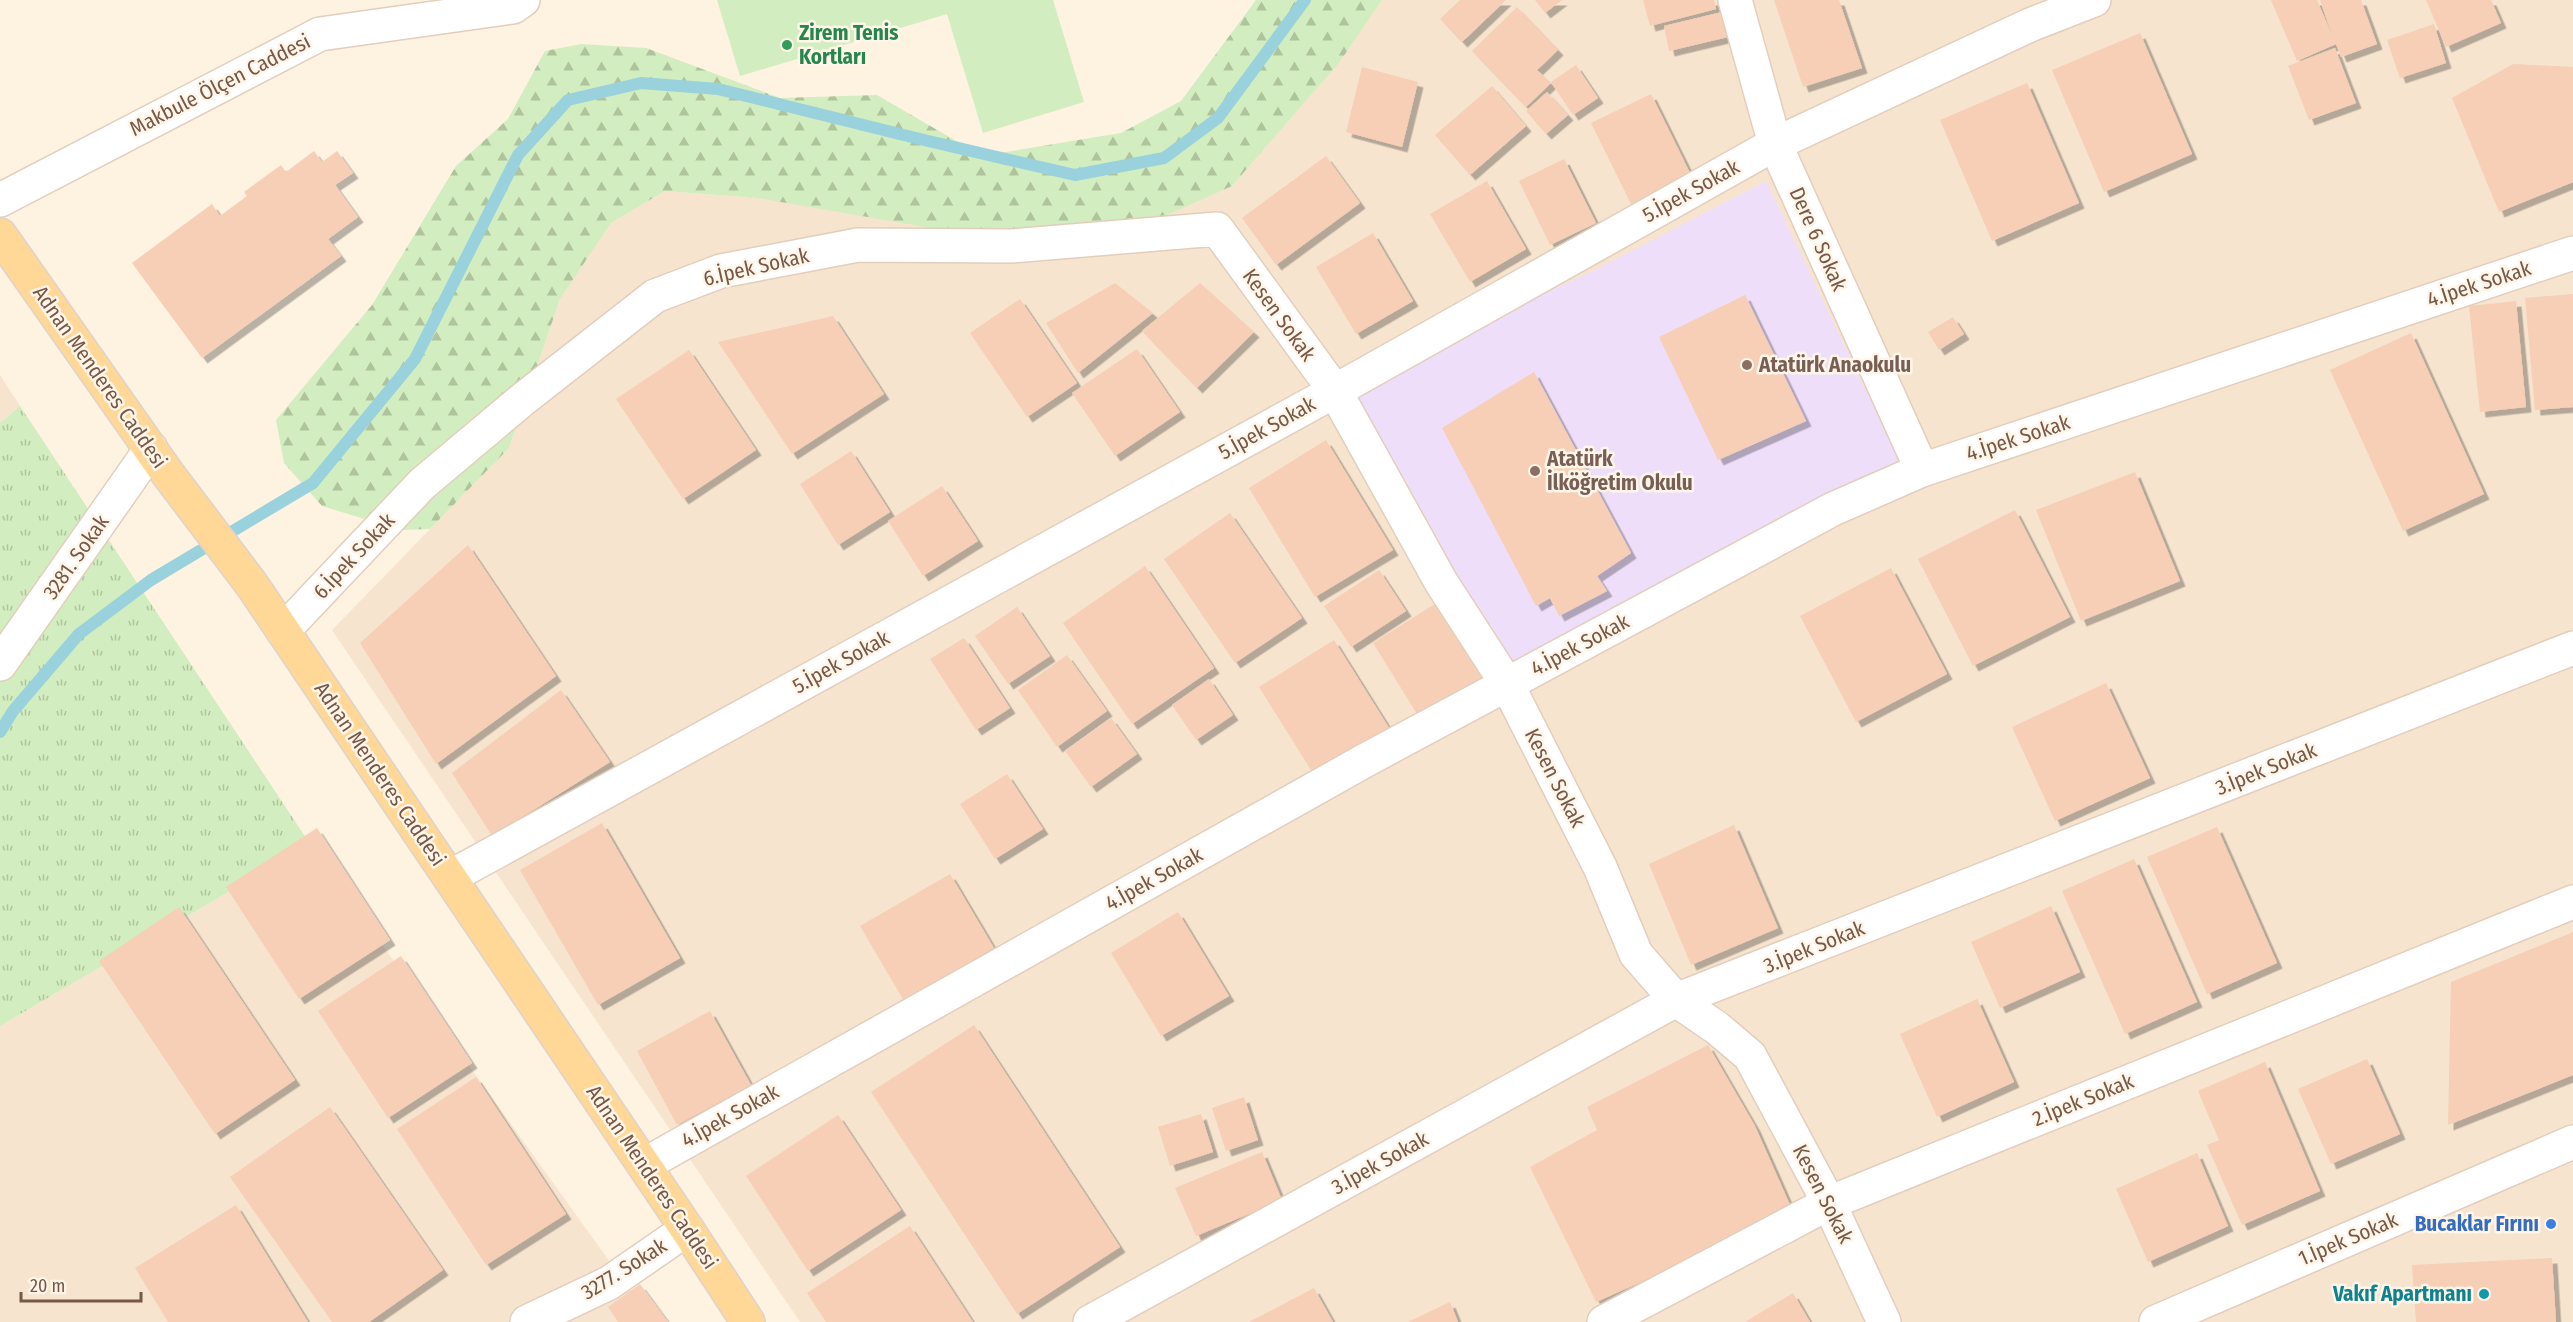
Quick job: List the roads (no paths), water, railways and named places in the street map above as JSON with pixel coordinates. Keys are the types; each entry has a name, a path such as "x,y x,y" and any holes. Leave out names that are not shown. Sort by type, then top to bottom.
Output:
{"main road":[{"name":"Adnan Menderes Caddesi","path":"0,235 151,450 235,562 283,631 748,1322"}],"street":[{"name":"Makbule Ölçen Caddesi","path":"0,200 320,34 513,7 523,0"},
{"name":"Dere 6 Sokak","path":"1735,0 1775,144 1922,470"},
{"name":"5.İpek Sokak","path":"450,877 1335,391 1775,144 2030,25 2094,0"},
{"name":"Kesen Sokak","path":"1217,229 1335,391 1441,582 1507,684 1600,867 1636,954 1676,1000 1750,1056 1829,1203 1884,1322"},
{"name":"6.İpek Sokak","path":"283,631 422,484 522,399 655,296 721,271 858,244 1012,246 1217,229"},
{"name":"4.İpek Sokak","path":"644,1165 1364,761 1833,509 1922,470 2573,253"},
{"name":"3281. Sokak","path":"0,664 151,450"},
{"name":"3.İpek Sokak","path":"1090,1322 1676,1000 2573,648"},
{"name":"2.İpek Sokak","path":"1604,1322 1829,1203 2573,902"},
{"name":"1.İpek Sokak","path":"2156,1322 2573,1142"},
{"name":"3277. Sokak","path":"527,1322 609,1283 687,1229"}],"waterway":[{"path":"0,732 13,711 79,634 151,580 313,483 415,359 518,155 568,100 641,83 718,89 1075,175 1164,158 1218,118 1305,0"}],"place":[{"name":"Zirem Tenis Kortları","path":"787,45"},
{"name":"Atatürk Anaokulu","path":"1747,365"},
{"name":"Atatürk İlköğretim Okulu","path":"1535,471"},
{"name":"Bucaklar Fırını","path":"2551,1224"},
{"name":"Vakıf Apartmanı","path":"2484,1294"}]}
